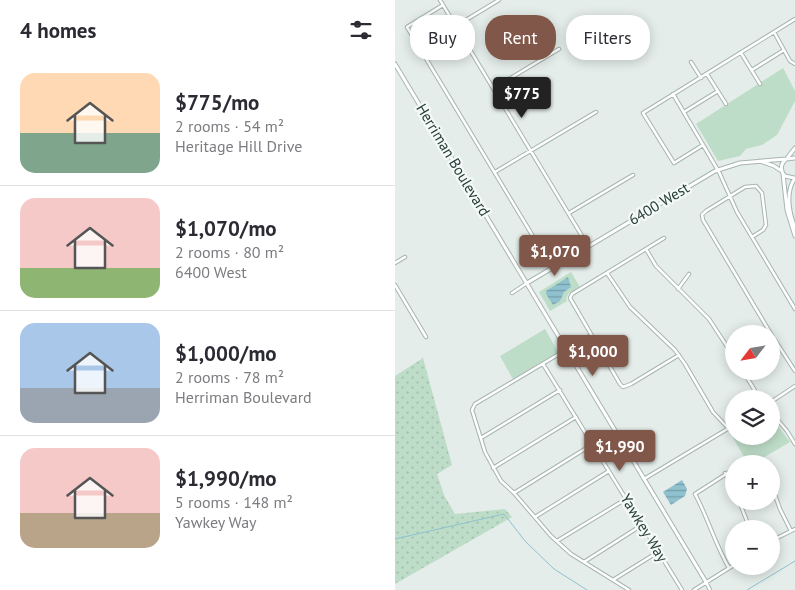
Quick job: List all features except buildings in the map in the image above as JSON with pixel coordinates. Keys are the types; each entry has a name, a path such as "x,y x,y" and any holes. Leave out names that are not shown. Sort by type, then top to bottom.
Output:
{"street":[{"path":"440,0 449,15"},
{"path":"474,15 499,0"},
{"path":"443,5 407,27 537,243"},
{"path":"703,145 674,163 643,113 795,19"},
{"path":"774,32 790,61 795,64"},
{"path":"493,88 559,50"},
{"path":"751,70 784,50"},
{"path":"741,53 760,84"},
{"path":"475,58 588,246"},
{"path":"691,62 701,78"},
{"name":"Herriman Boulevard","path":"395,64 711,590"},
{"path":"707,74 726,104"},
{"path":"684,112 718,91"},
{"path":"673,94 718,170 730,197 752,237 795,309"},
{"path":"495,172 596,112"},
{"path":"795,148 782,164 787,210 795,236"},
{"name":"6400 West","path":"512,293 718,170 740,163 795,158"},
{"path":"760,161 776,167 789,178 795,178 790,188 789,202 795,228"},
{"path":"569,213 633,175"},
{"path":"752,237 765,226 760,190 754,185 749,185 704,212 703,219 766,325"},
{"path":"664,238 572,294 570,298 623,386 631,384 679,355"},
{"path":"646,249 656,266 709,319 725,343"},
{"path":"395,263 405,257"},
{"path":"607,273 630,307 668,342 679,355 713,412 725,425"},
{"path":"678,288 689,274"},
{"path":"395,285 426,337"},
{"path":"591,335 476,403 473,407 485,452 501,481 557,541 583,562 629,590"},
{"path":"780,348 795,371"},
{"name":"Yawkey Way","path":"543,364 682,590"},
{"path":"780,396 795,386"},
{"path":"481,438 559,390"},
{"path":"493,468 576,417"},
{"path":"780,423 795,444"},
{"path":"644,479 725,430"},
{"path":"514,493 593,444"},
{"path":"535,517 609,471"},
{"path":"725,473 695,494 713,538 725,560"},
{"path":"557,541 626,499"},
{"path":"780,509 791,532"},
{"path":"583,562 642,525"},
{"path":"780,537 795,529"},
{"path":"613,580 658,552"},
{"path":"694,590 725,570"}],"green space":[{"path":"783,68 795,91 795,101 777,135 762,145 746,149 740,156 718,161 696,124"},
{"path":"571,272 580,287 569,293 566,298 567,301 550,311 539,292"},
{"path":"545,329 558,352 513,379 500,356"},
{"path":"423,358 452,465 437,474 444,495 455,514 505,509 512,517 395,584 395,376"},
{"path":"780,429 790,442 768,455 743,455 737,445 780,445"}],"water":[{"path":"568,277 571,287 564,292 560,301 553,305 546,291"},
{"path":"682,480 687,489 685,496 671,505 663,492"}],"waterway":[{"path":"395,539 504,514 525,541 554,569 587,590"},
{"path":"747,590 795,561"}]}
